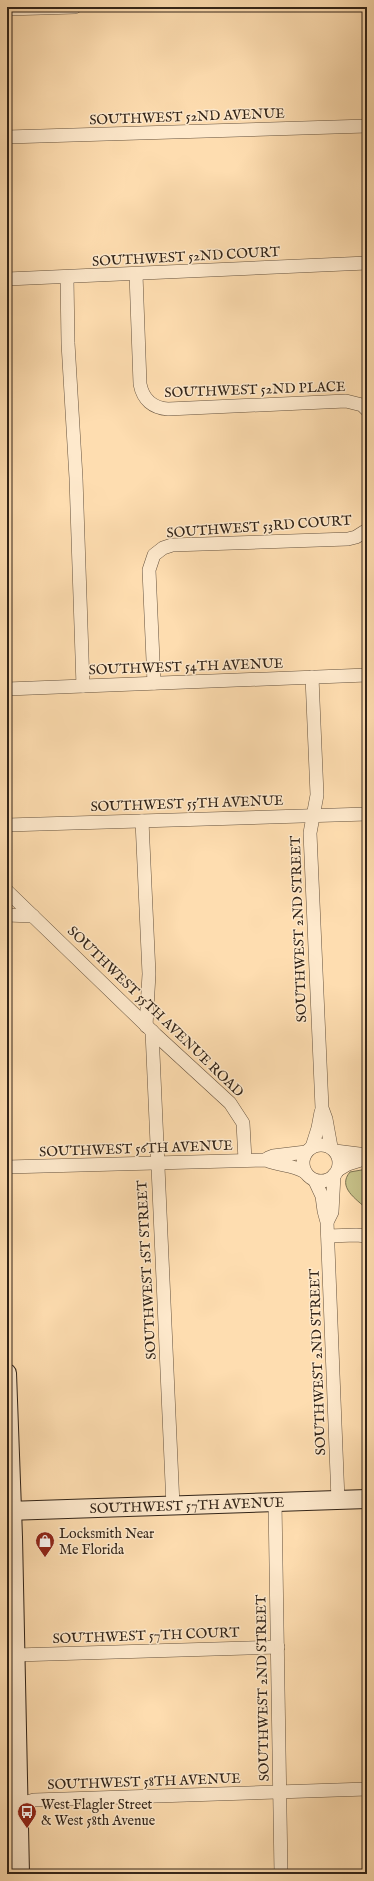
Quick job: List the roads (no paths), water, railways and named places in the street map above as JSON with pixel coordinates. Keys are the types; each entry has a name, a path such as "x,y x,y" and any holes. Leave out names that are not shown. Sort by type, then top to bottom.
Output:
{"main road":[{"path":"7,1373 10,1511 16,1655 13,1806 20,1874"},
{"name":"SOUTHWEST 57TH AVENUE","path":"10,1511 367,1499"}],"street":[{"path":"7,9 75,7"},
{"name":"SOUTHWEST 52ND AVENUE","path":"7,137 367,126"},
{"name":"SOUTHWEST 52ND COURT","path":"7,279 67,278 367,263"},
{"name":"SOUTHWEST 52ND PLACE","path":"136,274 140,384 143,394 150,403 157,408 168,409 339,401 351,402 365,407"},
{"path":"67,278 68,343 76,478 83,686"},
{"name":"SOUTHWEST 53RD COURT","path":"154,683 149,577 150,564 154,555 163,548 172,545 348,539 356,537 367,530"},
{"name":"SOUTHWEST 54TH AVENUE","path":"7,690 367,675"},
{"name":"SOUTHWEST 2ND STREET","path":"309,1149 317,1133 322,1108 310,840 317,795 312,677"},
{"name":"SOUTHWEST 55TH AVENUE","path":"7,825 367,814"},
{"name":"SOUTHWEST 1ST STREET","path":"142,821 149,974 149,1028 157,1163 173,1506"},
{"name":"SOUTHWEST 55TH AVENUE ROAD","path":"7,892 236,1110 243,1123 244,1160"},
{"path":"7,915 33,916"},
{"name":"SOUTHWEST 2ND STREET","path":"322,1108 333,1149"},
{"path":"367,1155 333,1149 319,1144 309,1149 302,1160 304,1172 315,1181 327,1180 348,1164 367,1158"},
{"name":"SOUTHWEST 56TH AVENUE","path":"266,1160 273,1156 309,1149"},
{"path":"333,1149 339,1160 336,1173"},
{"name":"SOUTHWEST 56TH AVENUE","path":"7,1167 266,1160 274,1163 292,1165 304,1172"},
{"name":"SOUTHWEST 2ND STREET","path":"327,1222 332,1212 336,1173"},
{"name":"SOUTHWEST 2ND STREET","path":"315,1181 322,1196 327,1222 338,1500"},
{"path":"328,1236 367,1236"},
{"name":"SOUTHWEST 2ND STREET","path":"275,1502 281,1874"},
{"name":"SOUTHWEST 57TH COURT","path":"16,1655 278,1648"},
{"name":"SOUTHWEST 58TH AVENUE","path":"13,1806 34,1800 367,1789"}],"place":[{"name":"Locksmith Near Me Florida","path":"45,1558"},
{"name":"West Flagler Street & West 58th Avenue","path":"27,1829"}]}
